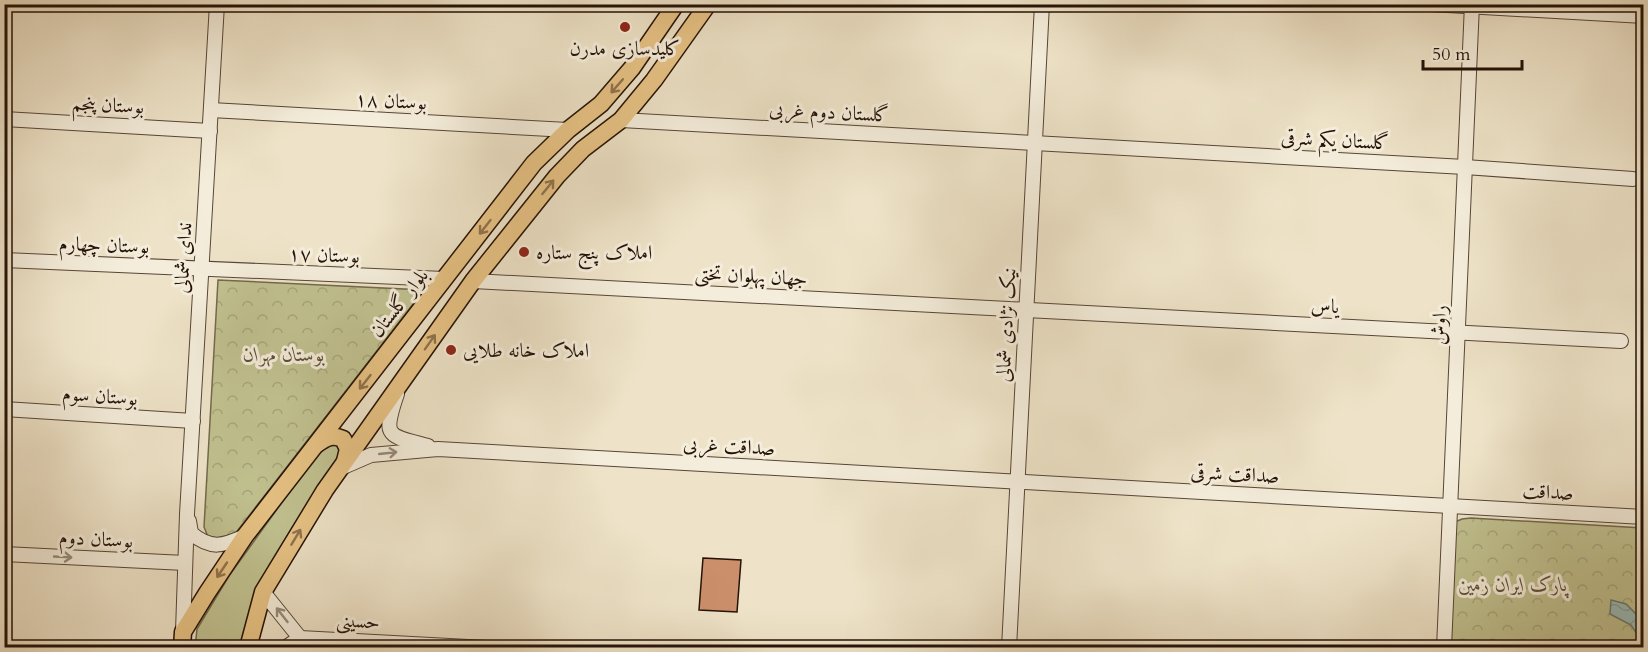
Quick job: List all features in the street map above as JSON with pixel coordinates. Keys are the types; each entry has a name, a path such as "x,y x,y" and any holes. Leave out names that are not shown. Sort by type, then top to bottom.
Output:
{"main road":[{"path":"248,648 263,591 325,490 473,281 557,176 583,149 621,120 654,80 708,4"},
{"name":"بلوار گلستان","path":"183,640 207,593 245,536 444,279 534,163 568,130 601,104 632,68 674,6"},
{"path":"317,444 333,436 343,439 348,449 343,464"}],"street":[{"name":"ندای شمالی","path":"183,640 187,513 217,4"},
{"name":"نیک نژادی شمالی","path":"1009,648 1042,4"},
{"path":"1430,4 1644,16"},
{"name":"راوش","path":"1444,648 1472,6"},
{"name":"بوستان ۱۸","path":"211,110 568,130"},
{"name":"بوستان پنجم","path":"4,119 210,131"},
{"name":"گلستان دوم غربی","path":"621,120 1035,143"},
{"name":"گلستان یکم شرقی","path":"1035,143 1633,178"},
{"name":"بوستان چهارم","path":"4,260 202,269"},
{"name":"بوستان ۱۷","path":"202,269 444,279"},
{"name":"جهان پهلوان تختی","path":"473,281 1026,310"},
{"name":"یاس","path":"1026,310 1621,341"},
{"name":"صداقت غربی","path":"402,381 389,419 391,432 396,437 438,450"},
{"name":"بوستان سوم","path":"4,409 193,421"},
{"name":"صداقت غربی","path":"343,464 371,455 438,450 1018,482"},
{"name":"صداقت شرقی","path":"1018,482 1450,506"},
{"name":"صداقت","path":"1450,506 1644,517"},
{"name":"ندای شمالی","path":"187,513 191,533 204,543 228,544 245,536"},
{"name":"بوستان دوم","path":"4,554 186,563"},
{"path":"263,591 300,638 285,648"},
{"name":"حسینی","path":"300,638 487,648"}],"green space":[{"name":"بوستان مهران","path":"218,280 424,290 231,539 208,537 204,527"},
{"path":"333,444 338,447 342,456 242,647 195,648 197,629 229,576 321,448"},
{"name":"پارک ایران زمین","path":"1471,518 1643,528 1643,647 1447,648 1455,522"}],"water":[{"path":"1611,600 1626,604 1639,617 1643,641 1631,625 1610,614"}],"building":[{"path":"703,558 741,560 737,612 699,610"}],"place":[{"name":"کلیدسازی مدرن","path":"625,27"},
{"name":"املاک پنج ستاره","path":"524,252"},
{"name":"املاک خانه طلایی","path":"451,350"}]}
